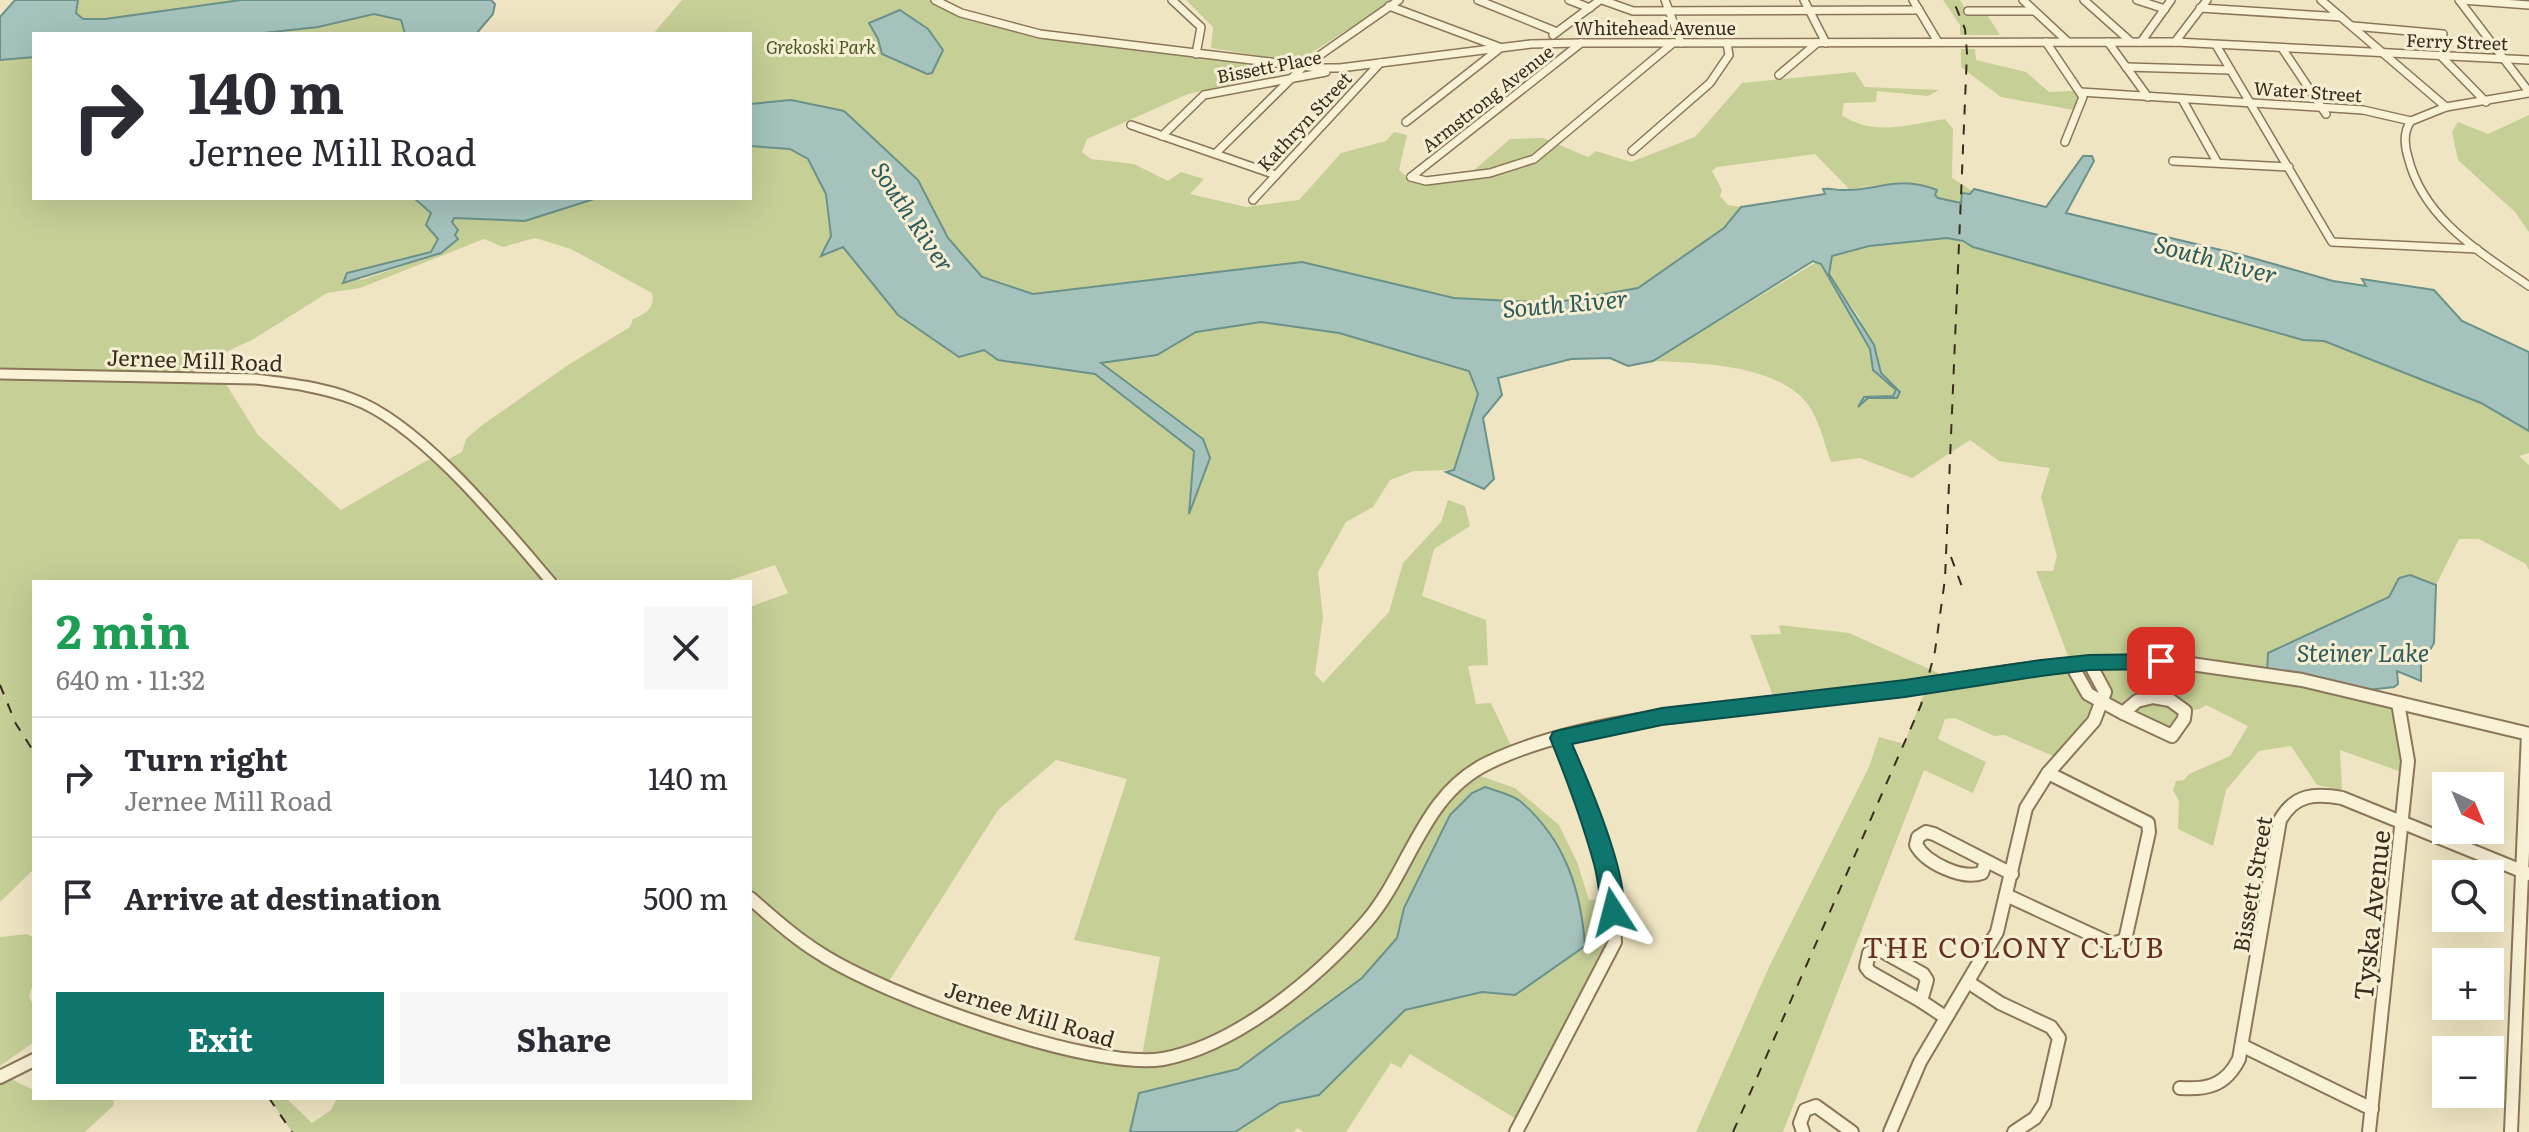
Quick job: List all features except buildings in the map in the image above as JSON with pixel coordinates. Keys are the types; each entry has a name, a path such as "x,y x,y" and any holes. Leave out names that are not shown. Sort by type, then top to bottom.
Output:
{"street":[{"name":"Whitehead Avenue","path":"935,0 961,13 1040,34 1303,67 1340,68 1542,43 2130,41 2385,54"},
{"path":"1172,0 1203,28 1205,35 1196,54"},
{"path":"1217,152 1303,67 1399,0"},
{"path":"1478,0 1557,32"},
{"path":"1569,0 1590,8"},
{"path":"1542,43 1601,0 1633,11 1919,10"},
{"path":"1665,0 1677,43"},
{"path":"1779,75 1821,43 1804,0"},
{"path":"1913,0 1938,42"},
{"path":"2023,0 2068,42"},
{"path":"2084,0 2130,41"},
{"path":"2137,0 2165,9"},
{"path":"2141,42 2171,0"},
{"path":"2175,42 2207,0"},
{"path":"2321,0 2446,107"},
{"path":"2461,0 2529,5"},
{"path":"2461,0 2529,92 2446,107 2411,121 2405,127 2404,136 2411,175 2419,192 2441,219 2529,286"},
{"path":"1389,6 1501,47"},
{"path":"2200,8 2341,17"},
{"path":"1968,11 2034,11"},
{"path":"2351,25 2443,34"},
{"path":"2046,42 2083,97 2065,142"},
{"path":"2108,42 2148,97"},
{"name":"Armstrong Avenue","path":"1581,43 1411,177 1426,181 1490,173 1534,159 1677,43"},
{"path":"1632,151 1710,83 1729,55 1727,43"},
{"path":"2216,45 2332,242 2477,249"},
{"path":"1406,122 1501,47"},
{"path":"2282,48 2326,114"},
{"name":"Ferry Street","path":"2385,54 2529,60"},
{"path":"2442,57 2486,102"},
{"name":"Kathryn Street","path":"1253,200 1380,63"},
{"path":"2126,67 2230,70"},
{"name":"Bissett Place","path":"1162,136 1204,95 1340,68"},
{"name":"Water Street","path":"2080,92 2363,110 2411,121"},
{"path":"2182,99 2217,162"},
{"path":"1131,125 1217,152 1276,175"},
{"path":"2173,161 2289,167"},
{"name":"Jernee Mill Road","path":"0,374 256,379 298,384 354,399 391,419 419,440 507,530 549,580"},
{"name":"Jernee Mill Road","path":"752,900 818,954 884,989 1117,1061 1170,1057 1198,1048 1259,1014 1314,974 1347,943 1387,896 1440,796 1455,784 1504,757 1560,738 1662,717 1900,689 2071,664 2148,661 2229,668 2528,734"},
{"path":"1890,1132 1920,1062 1997,932 2026,808 2048,773 2094,721 2102,704 2105,692 2089,662"},
{"path":"2071,664 2088,694 2102,704 2172,736 2184,719 2185,711 2174,701 2148,696 2132,701 2123,713"},
{"name":"Tyska Avenue","path":"2369,1132 2408,761 2398,703"},
{"path":"2511,1132 2526,873 2528,734"},
{"path":"1516,1132 1615,942 1612,889 1591,814 1560,738"},
{"path":"2006,895 2112,944 2125,940 2149,832 2148,823 2048,773"},
{"name":"Bissett Street","path":"2180,1088 2201,1091 2225,1082 2237,1067 2280,820 2287,806 2298,797 2320,793 2342,798 2526,873"},
{"path":"1986,862 1977,877 1967,875 1920,852 1916,845 1918,837 1926,832 1934,834 2012,874"},
{"path":"1921,1001 1927,980 1923,974 1880,950 1869,953 1866,967 1870,972 1945,1017"},
{"path":"1968,982 2000,1003 2051,1027 2059,1038 2044,1104 2035,1118 2014,1132"},
{"path":"2243,1046 2372,1109"},
{"path":"0,1077 32,1061"},
{"path":"1803,1132 1800,1123 1805,1110 1816,1106 1852,1132"}],"green space":[{"path":"78,0 241,0 105,19 83,19 76,13"},
{"name":"Grekoski Park","path":"682,0 931,0 973,20 1043,37 1246,62 1249,80 1188,94 1087,139 1082,152 1091,159 1134,164 1168,181 1181,172 1204,179 1190,194 1246,207 1299,200 1341,153 1386,141 1394,132 1407,135 1399,170 1408,178 1472,172 1510,139 1543,138 1588,157 1596,151 1631,162 1695,137 1742,83 1855,72 1865,87 1939,90 1928,96 1877,91 1876,102 1844,103 1842,115 1866,126 1879,127 1945,119 1953,129 1952,178 1972,191 1962,203 1938,198 1934,195 1937,191 1902,182 1849,189 1815,154 1717,167 1712,171 1722,190 1720,196 1728,205 1741,207 1724,228 1638,288 1553,303 1454,298 1302,262 1033,294 982,278 948,238 918,180 791,100 752,104 752,32 655,32"},
{"path":"1186,0 1394,0 1297,62 1211,48 1213,27"},
{"path":"1943,0 1960,0 1965,8 1982,7 2000,35 1960,35 1960,25"},
{"path":"374,14 401,20 404,32 272,32 318,27"},
{"path":"1961,49 1975,49 1976,60 2026,72 2049,92 2074,91 2079,98 2074,110 2001,97 1961,67"},
{"path":"32,57 32,200 416,200 432,213 426,225 438,239 431,252 347,273 361,280 441,253 455,235 454,218 525,221 591,200 752,200 752,146 790,149 808,159 826,194 831,236 822,255 843,247 898,315 984,350 998,360 1095,374 1194,451 1189,510 1210,458 1203,439 1100,363 1157,355 1196,332 1261,322 1339,333 1470,371 1478,394 1454,470 1414,471 1390,480 1373,507 1346,522 1318,572 1323,617 1315,674 1323,683 1389,612 1403,563 1441,522 1448,500 1465,506 1470,526 1434,549 1422,596 1486,620 1488,665 1468,666 1476,704 1491,703 1514,752 1472,773 1515,788 1559,825 1577,862 1589,900 1613,898 1615,942 1521,1122 1410,1054 1401,1068 1391,1063 1346,1132 1304,1132 1297,1128 1294,1132 1235,1132 1280,1103 1319,1095 1405,1010 1483,992 1515,995 1450,815 1404,907 1397,938 1362,978 1238,1069 1139,1093 1130,1132 292,1132 270,1100 288,1100 312,1123 331,1110 336,1100 752,1100 752,606 788,593 775,565 730,580 32,580 32,871 0,902 0,60","holes":["535,238 571,249 652,293 651,307 633,319 630,327 568,365 481,426 466,439 462,452 441,463 435,457 424,462 341,510 258,435 210,359 252,340 327,293 360,288 484,239 503,247","1056,760 1127,779 1074,940 1160,957 1141,1061 1084,1053 884,989 998,810"]},
{"path":"2529,115 2529,232 2515,212 2458,160 2452,132 2458,122 2488,134"},
{"path":"1947,238 2303,340 2324,341 2481,403 2529,431 2529,453 2519,456 2529,465 2529,570 2526,564 2479,539 2459,539 2436,585 2426,580 2268,653 2398,703 2407,774 2340,750 2342,790 2317,785 2291,746 2259,751 2226,790 2213,846 2178,829 2179,801 2173,790 2176,781 2184,780 2189,774 2230,756 2248,726 2206,705 2185,711 2176,734 2102,704 2060,759 2004,735 1994,736 1955,718 1945,719 1938,739 1986,762 1973,793 1924,770 1783,1132 1696,1132 1769,967 1869,767 1879,737 1904,744 1927,686 1776,704 1750,635 1781,634 1779,625 1849,633 1956,681 2071,664 2036,571 2053,571 2057,556 2041,497 2050,468 1999,461 1970,440 1912,478 1860,458 1831,462 1811,409 1798,394 1781,383 1716,365 1653,361 1818,261 1870,349 1873,370 1896,390 1894,396 1864,397 1861,405 1868,398 1897,398 1898,388 1881,373 1878,355 1862,329 1860,319 1829,274 1832,255 1869,246"},
{"path":"27,934 32,937 32,987 29,996 32,1003 32,1043 0,1066 0,937"},
{"path":"0,1074 32,1089 32,1100 114,1100 113,1106 85,1132 0,1132"}],"water":[{"path":"15,0 78,0 76,13 83,19 105,19 241,0 491,0 495,4 493,14 478,32 404,32 401,20 374,14 318,27 272,32 32,32 32,57 0,60 0,17"},
{"path":"900,10 928,29 943,50 932,73 927,74 882,54 869,23"},
{"name":"South River","path":"791,100 844,111 918,180 948,238 982,277 1033,294 1302,262 1454,298 1553,303 1638,288 1724,228 1741,207 1825,194 1823,189 1854,190 1898,183 1922,185 1937,190 1935,195 1938,198 1961,203 1962,193 1970,194 1974,189 2046,207 2083,156 2092,156 2094,161 2066,213 2242,255 2333,281 2366,286 2362,279 2434,290 2462,321 2529,352 2529,431 2481,403 2324,341 2303,340 1947,238 1869,246 1832,256 1829,274 1874,345 1881,373 1900,392 1897,398 1868,398 1858,407 1864,397 1893,396 1896,390 1873,370 1870,349 1821,264 1813,261 1653,361 1628,366 1610,358 1571,359 1498,378 1502,395 1483,418 1494,479 1484,489 1446,472 1454,470 1478,394 1469,371 1339,333 1261,322 1196,332 1157,355 1101,363 1203,439 1210,458 1189,514 1194,451 1095,374 998,360 984,350 959,357 898,315 843,247 821,256 831,236 826,194 808,159 790,149 752,146 752,104"},
{"path":"416,200 591,200 525,221 454,218 452,222 458,230 455,235 458,239 441,253 343,283 347,273 431,252 438,239 426,225 431,213"},
{"name":"Steiner Lake","path":"2410,575 2436,585 2434,643 2421,665 2421,681 2397,671 2398,684 2394,687 2350,692 2267,675 2268,653 2389,597 2399,578"},
{"path":"1485,787 1520,801 1549,832 1575,886 1585,946 1515,995 1482,992 1405,1010 1319,1095 1280,1103 1235,1132 1130,1132 1139,1093 1238,1069 1362,978 1397,938 1404,908 1450,815 1472,793"}],"railway":[{"path":"1733,1132 1921,705 1935,651 1945,579 1967,53 1965,29 1953,0"},
{"path":"1951,557 1964,592"},
{"path":"0,685 16,724 32,749"},
{"path":"270,1100 292,1132"}],"district":[{"name":"THE COLONY CLUB","path":"2014,946"}],"route":[{"path":"1613,912 1612,889 1591,814 1560,738 1601,727 1662,717 1839,697 2041,668 2089,662 2161,661"}]}
